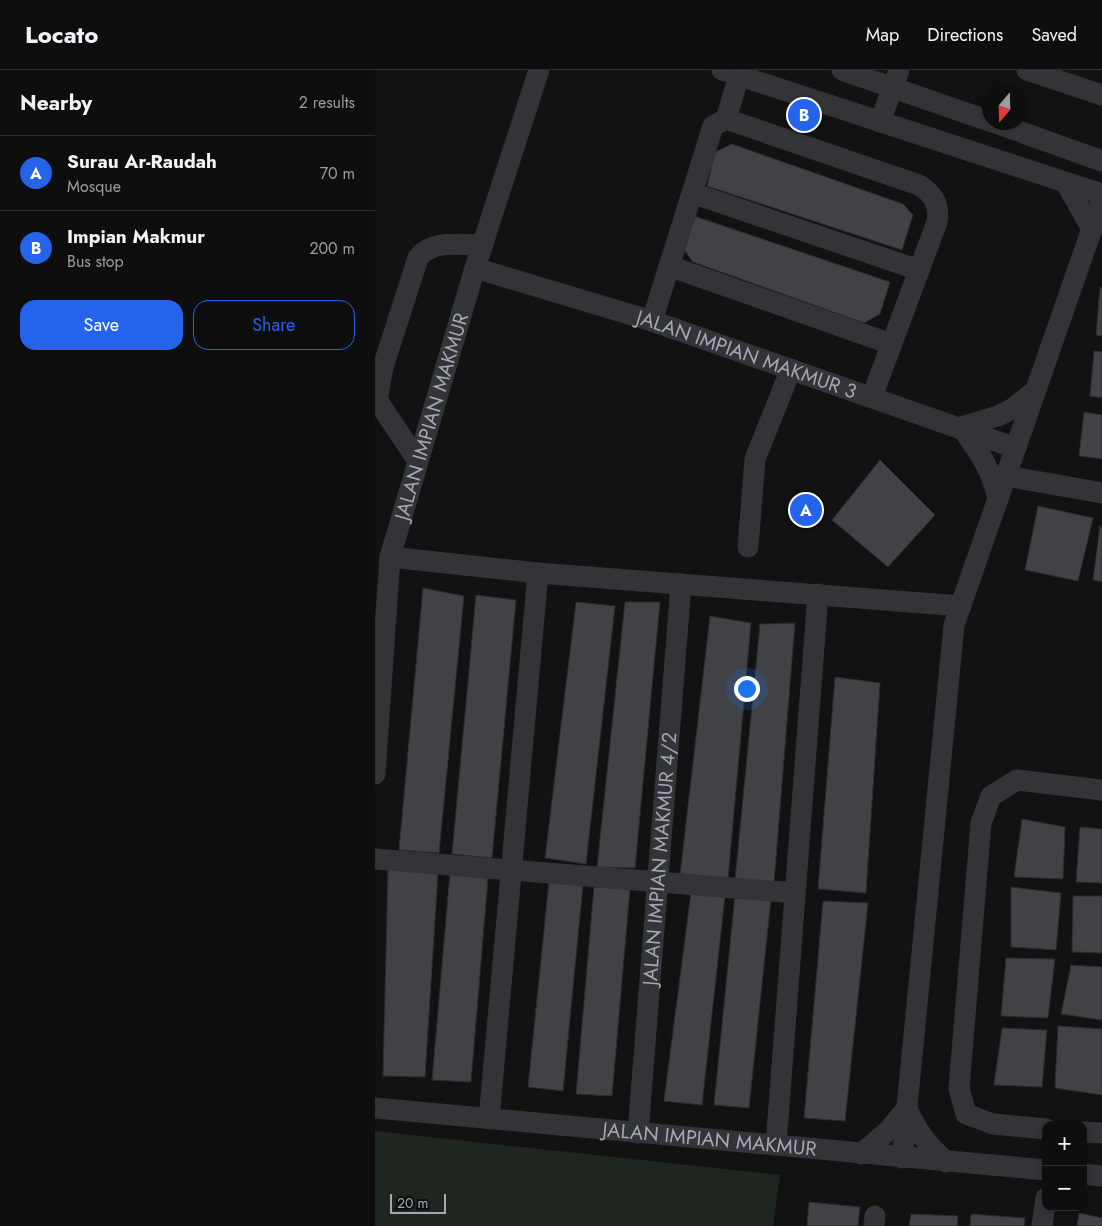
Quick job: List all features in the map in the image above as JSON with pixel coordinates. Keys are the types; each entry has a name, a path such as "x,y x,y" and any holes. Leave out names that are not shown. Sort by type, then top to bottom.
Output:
{"street":[{"name":"JALAN IMPIAN MAKMUR","path":"375,774 390,557 475,268 539,70"},
{"path":"842,70 896,79 982,118"},
{"path":"1027,70 1102,95"},
{"path":"726,118 731,73 1102,194"},
{"path":"880,122 896,79"},
{"path":"652,321 713,126 726,118"},
{"path":"726,118 927,190 937,204 938,213 919,270 872,397"},
{"path":"1014,130 1102,161"},
{"path":"1066,183 1097,227"},
{"path":"692,193 919,270"},
{"path":"902,1158 954,625 1036,390 1097,227 1102,200"},
{"path":"418,461 377,400 383,367 418,258 423,252 436,245 483,245"},
{"path":"669,266 891,344"},
{"name":"JALAN IMPIAN MAKMUR 3","path":"475,268 652,321 961,427 1016,448"},
{"path":"748,547 755,459 791,369"},
{"path":"998,499 993,476 986,462 961,427 998,416 1012,409 1036,390"},
{"path":"1006,476 1102,493"},
{"path":"390,557 538,573 961,606"},
{"path":"489,1119 538,573"},
{"name":"JALAN IMPIAN MAKMUR 4/2","path":"637,1133 681,584"},
{"path":"776,1145 818,594"},
{"path":"1042,1129 993,1124 966,1114 959,1088 981,823 991,796 1017,780 1102,790"},
{"path":"375,859 511,872 795,893"},
{"name":"JALAN IMPIAN MAKMUR","path":"375,1108 1042,1170"},
{"path":"861,1154 888,1131 907,1108"},
{"path":"907,1108 916,1130 946,1162"},
{"path":"1087,1132 1102,1133"},
{"path":"1087,1174 1102,1176"},
{"path":"1042,1226 1044,1211"}],"shaded area":[{"path":"375,1131 780,1175 773,1226 375,1226"}],"building":[{"path":"732,144 903,204 913,215 902,250 707,186 715,152"},
{"path":"694,216 890,282 880,314 864,323 693,262 683,248"},
{"path":"1100,288 1102,288 1102,336 1096,335"},
{"path":"1094,351 1102,352 1102,398 1090,396"},
{"path":"1084,412 1102,415 1102,459 1079,456"},
{"path":"880,460 935,515 888,567 832,520"},
{"path":"1038,506 1093,518 1078,581 1025,570"},
{"path":"1100,526 1102,527 1102,582 1093,580"},
{"path":"423,588 464,596 439,853 399,850"},
{"path":"476,595 516,600 492,858 452,854"},
{"path":"576,602 615,606 586,864 545,858"},
{"path":"625,602 660,602 635,868 597,867"},
{"path":"710,616 751,623 728,879 680,875"},
{"path":"795,623 774,883 735,880 760,624"},
{"path":"835,677 880,683 866,893 818,889"},
{"path":"1022,819 1065,827 1063,879 1014,877"},
{"path":"1080,827 1102,829 1102,883 1076,882"},
{"path":"388,869 438,873 425,1077 383,1076"},
{"path":"450,873 488,878 471,1082 432,1080"},
{"path":"549,881 583,885 563,1091 528,1087"},
{"path":"594,887 630,889 612,1096 576,1094"},
{"path":"1011,887 1061,893 1056,950 1011,947"},
{"path":"691,892 725,896 702,1105 664,1101"},
{"path":"735,895 771,899 749,1108 714,1105"},
{"path":"1073,896 1102,896 1102,953 1072,952"},
{"path":"823,901 868,903 845,1121 804,1118"},
{"path":"1006,958 1055,959 1048,1018 1001,1016"},
{"path":"1071,965 1102,967 1102,1020 1061,1014"},
{"path":"1058,1026 1102,1029 1102,1095 1055,1088"},
{"path":"1002,1028 1047,1030 1042,1087 994,1085"},
{"path":"809,1202 860,1207 858,1226 807,1226"},
{"path":"1079,1213 1102,1218 1102,1226 1077,1226"},
{"path":"911,1214 958,1216 957,1226 909,1226"},
{"path":"971,1214 1025,1218 1024,1226 970,1226"}],"place":[{"name":"Impian Makmur","path":"804,115"},
{"name":"Surau Ar-Raudah","path":"806,510"}]}
